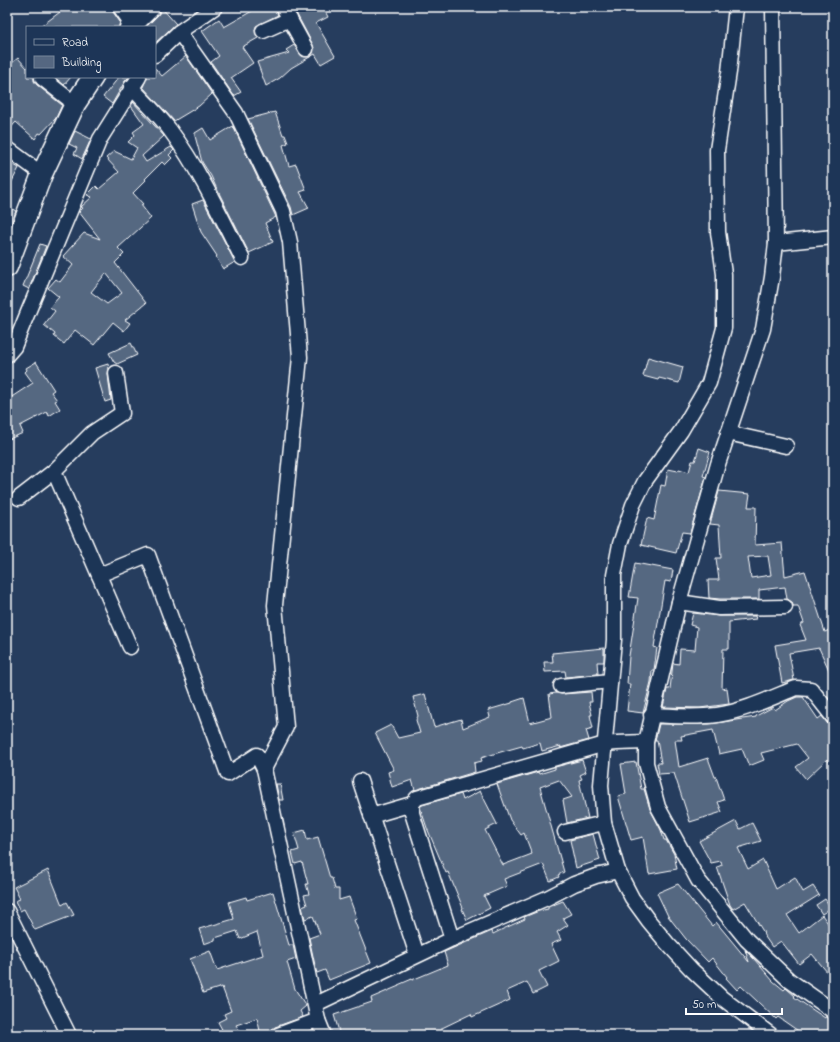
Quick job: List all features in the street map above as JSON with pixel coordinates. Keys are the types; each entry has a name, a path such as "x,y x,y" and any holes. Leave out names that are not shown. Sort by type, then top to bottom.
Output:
{"street":[{"path":"120,7 131,26 150,7"},
{"path":"156,54 180,32 215,7"},
{"path":"736,7 729,72 717,150 718,232 724,274 724,328 717,359 709,383 680,431 645,481 632,505 620,544 614,575 614,640 610,681 618,743 601,785 604,823 618,870 632,898 648,920 672,948 722,998 771,1035"},
{"path":"772,7 776,243 772,277 763,329 718,464 679,602 651,715 646,742 646,763 658,807 698,880 747,940 789,980 833,1011"},
{"path":"263,31 286,13 306,49"},
{"path":"180,32 236,113 283,211 290,242 300,357 275,605 286,727 264,769"},
{"path":"42,78 75,104"},
{"path":"7,267 42,174 75,104 92,78"},
{"path":"9,346 100,139 135,82 170,129 202,179 242,258"},
{"path":"7,148 42,174"},
{"path":"776,243 833,237"},
{"path":"19,498 54,471 92,433 122,412 116,373"},
{"path":"728,433 786,446"},
{"path":"54,471 130,647"},
{"path":"99,576 148,555 228,774 257,754 264,769 316,1004 318,1020 324,1035"},
{"path":"679,602 719,608 785,607"},
{"path":"561,686 610,681"},
{"path":"651,715 692,717 717,715 734,711 796,688 805,687 811,688 833,717"},
{"path":"371,816 412,804 417,798 423,796 618,743 646,742"},
{"path":"360,782 417,955"},
{"path":"412,804 412,813 452,939"},
{"path":"565,832 604,823"},
{"path":"316,1004 417,955 547,898 574,884 618,870"},
{"path":"7,910 69,1035"},
{"path":"278,1035 318,1020"}],"building":[{"path":"57,7 112,7 113,12 120,22 119,26 41,26 60,12"},
{"path":"161,7 176,24 156,42 156,26 147,26 158,15"},
{"path":"250,7 275,7 278,15 256,26 255,30 258,38 242,47 253,63 231,78 241,92 234,96 211,62 219,56 202,31 219,19 224,27 252,11"},
{"path":"297,7 323,7 328,17 316,23 335,56 321,64 315,54 310,57 314,49 313,45 294,9"},
{"path":"294,45 302,56 310,57 291,68 280,78 266,86 257,62 289,53 286,50"},
{"path":"186,56 212,94 199,106 174,121 143,87 147,78 156,78 156,69 162,76"},
{"path":"18,58 26,67 26,78 34,78 37,85 62,105 56,118 41,134 39,133 35,139 16,122 7,132 7,67"},
{"path":"55,78 70,78 64,85"},
{"path":"118,78 128,78 112,104 103,97"},
{"path":"133,102 164,136 142,156 146,162 171,147 174,150 169,155 172,158 165,165 162,162 133,193 143,204 141,205 151,218 118,248 124,254 115,263 146,303 125,320 130,323 124,331 113,322 94,345 75,330 64,344 44,325 55,311 50,307 59,297 48,288 56,279 60,282 73,265 63,256 84,233 100,239 79,212 83,208 81,207 92,197 87,195 96,186 99,189 119,172 106,158 114,151 131,159 137,148 128,142 135,135 133,132 144,124 131,106","holes":["106,273 122,293 107,304 91,292"]},
{"path":"275,112 283,135 285,135 288,143 283,145 289,166 296,164 306,190 300,192 309,208 293,215 291,207 248,119"},
{"path":"233,126 276,217 265,223 273,242 249,253 211,176 202,162 195,136 195,133 203,128 210,140"},
{"path":"75,131 91,139 82,159 74,154 77,148 69,144"},
{"path":"7,161 19,168 7,191"},
{"path":"203,200 235,262 223,269 216,257 217,256 201,232 192,204"},
{"path":"7,206 16,211 9,230 7,229"},
{"path":"40,244 46,246 29,289 23,286"},
{"path":"131,343 137,355 117,364 114,362 109,353"},
{"path":"648,357 683,367 679,383 643,376"},
{"path":"36,362 54,390 51,392 57,400 55,401 60,409 49,416 47,412 20,426 23,433 7,440 7,400 33,383 25,372 27,370 26,368"},
{"path":"108,364 111,400 105,402 95,368"},
{"path":"699,448 710,452 703,476 706,477 690,533 682,532 676,553 641,545 647,518 654,520 661,485 665,486 668,469 678,471 679,469 689,472 692,461 695,461"},
{"path":"719,491 750,494 748,507 756,507 755,545 782,543 785,576 805,571 825,632 829,630 833,638 833,679 819,648 789,653 794,680 782,683 775,645 806,640 800,625 804,623 798,606 793,606 792,602 787,599 785,587 759,590 759,599 709,598 708,580 719,580 716,558 721,558 719,525 710,524","holes":["768,556 771,575 751,578 748,557"]},
{"path":"635,563 673,570 671,582 665,581 654,647 657,648 654,670 652,670 651,682 643,713 627,711 630,684 627,684 629,656 638,598 629,597"},
{"path":"693,613 719,616 755,616 756,619 729,622 729,649 723,649 722,689 727,688 729,704 700,708 663,707 667,689 670,689 673,663 679,664 680,649 695,650 697,627 690,625"},
{"path":"604,648 604,662 597,662 598,674 566,677 565,671 545,672 544,662 553,662 552,653"},
{"path":"591,692 592,702 589,702 593,728 586,730 589,740 542,751 540,743 523,748 522,746 481,758 482,761 474,763 475,772 415,790 412,780 392,787 388,772 394,770 375,733 391,725 398,738 420,733 416,720 418,716 413,697 425,694 434,727 461,719 463,728 490,717 488,710 524,698 530,723 552,717 549,694"},
{"path":"797,697 803,697 818,719 822,716 827,723 833,725 833,768 827,759 806,779 796,767 808,758 797,744 761,753 764,760 749,766 742,749 719,754 713,730 681,736 682,740 675,740 679,767 708,758 724,800 718,802 722,812 690,822 674,773 659,774 657,763 661,763 657,740 655,740 659,724 709,724 756,717 773,707 775,710"},
{"path":"582,760 586,772 580,775 582,779 579,780 588,818 567,823 563,800 572,797 559,780 540,787 564,872 558,875 559,877 550,881 543,864 504,879 507,886 484,896 490,908 467,920 448,872 446,873 427,828 420,807 422,805 461,794 463,800 480,791 497,824 485,830 503,865 532,854 524,833 521,835 510,820 497,784 538,772 539,774 555,769 555,767"},
{"path":"636,762 641,789 644,789 650,809 661,830 664,840 666,840 674,854 677,869 649,874 643,837 631,840 618,796 626,794 621,764"},
{"path":"276,784 280,784 283,800 279,800"},
{"path":"736,821 740,829 752,823 761,841 738,848 748,869 763,860 776,889 795,877 803,892 813,886 819,895 787,915 799,933 822,915 833,930 833,979 812,954 799,964 781,941 772,947 745,902 733,909 730,905 717,867 722,865 721,861 711,863 699,841"},
{"path":"305,830 307,840 318,837 330,878 332,878 335,889 339,889 339,900 349,897 357,919 354,920 371,963 329,980 325,970 317,973 316,970 309,938 320,934 313,916 305,919 302,907 307,905 304,895 309,894 306,884 308,884 302,862 295,864 292,852 299,850 294,833"},
{"path":"593,834 600,860 576,868 570,840"},
{"path":"48,870 62,905 67,902 74,915 35,930 24,909 20,911 15,901 20,899 14,887"},
{"path":"678,884 712,926 716,922 749,962 745,950 773,981 784,990 786,988 795,996 794,997 825,1018 826,1016 833,1019 833,1028 829,1035 804,1035 778,1017 776,1019 741,986 737,990 726,978 727,977 712,958 708,962 686,939 668,916 657,893"},
{"path":"273,892 289,945 293,945 296,959 287,962 295,989 306,1006 300,1011 303,1017 275,1027 271,1030 270,1035 261,1035 257,1018 236,1025 242,1035 225,1035 218,1022 226,1018 224,1014 231,1011 222,987 203,993 190,959 210,951 217,970 263,955 257,932 240,939 237,931 215,938 215,940 204,944 199,929 234,919 229,902 246,897 247,900"},
{"path":"825,899 831,908 822,914 816,905"},
{"path":"563,901 571,914 563,918 568,925 557,932 561,940 551,944 559,961 539,971 547,987 533,994 527,982 507,991 510,1000 472,1017 471,1014 442,1028 443,1035 340,1035 334,1015 372,1002 371,998 412,979 448,965 444,952 492,931 493,934 525,919 524,917 548,909 548,907"}]}
